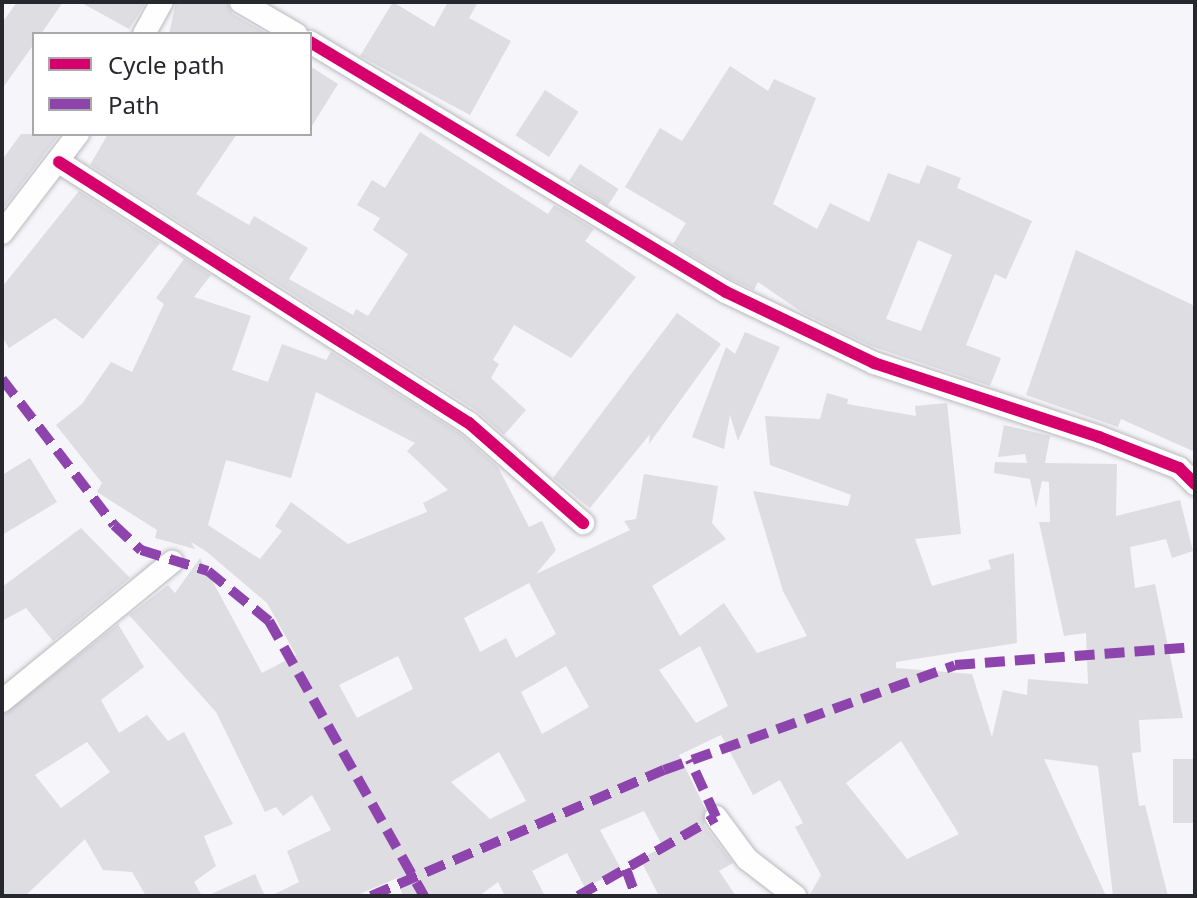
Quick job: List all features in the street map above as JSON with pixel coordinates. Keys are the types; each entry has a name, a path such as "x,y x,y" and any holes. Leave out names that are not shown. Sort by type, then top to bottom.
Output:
{"street":[{"path":"145,32 162,2"},
{"path":"241,2 293,32"},
{"path":"312,43 726,292 874,363 1099,437 1179,468 1195,484"},
{"path":"2,233 77,136"},
{"path":"59,162 469,423 583,523"},
{"path":"5,693 172,562"},
{"path":"716,817 747,859 795,896"}],"building":[{"path":"17,2 63,2 42,32 32,32 32,47 2,89 2,23"},
{"path":"80,2 146,2 129,29"},
{"path":"176,2 227,2 233,14 264,32 169,32"},
{"path":"393,2 434,27 448,2 478,2 469,18 511,41 470,115 360,56"},
{"path":"730,66 768,91 774,79 816,98 773,204 817,229 830,203 869,222 888,173 919,184 927,165 961,178 957,188 1032,221 1006,279 995,274 966,345 1001,358 990,386 871,346 803,313 758,282 754,290 673,244 686,223 625,187 660,128 682,141","holes":["918,240 952,255 921,331 886,319"]},
{"path":"312,67 338,84 312,126"},
{"path":"545,90 579,112 549,157 516,135"},
{"path":"420,132 548,214 554,205 594,229 585,241 636,277 571,358 514,325 493,360 499,364 491,378 526,410 504,435 477,411 90,165 107,136 236,136 196,194 249,225 254,216 308,248 289,279 353,315 356,309 368,316 408,254 373,230 380,218 357,205 372,180 385,188"},
{"path":"21,134 58,136 2,210 2,160"},
{"path":"580,164 619,189 608,206 569,181"},
{"path":"79,191 160,243 83,339 55,318 9,348 2,337 2,287"},
{"path":"1076,250 1195,306 1195,452 1121,419 1118,427 1026,395"},
{"path":"175,252 211,275 194,297 251,316 232,370 268,382 282,344 326,360 331,352 461,434 498,467 529,527 542,521 556,550 536,574 630,530 624,521 636,519 644,474 718,486 712,523 726,539 652,586 680,636 724,603 757,653 807,636 783,591 753,491 848,506 851,495 770,465 765,416 820,419 827,393 848,399 847,404 916,416 915,406 947,403 961,534 915,539 932,586 991,569 988,560 1014,553 1017,643 896,662 896,668 972,674 992,737 1003,690 1027,695 1028,679 1088,684 1086,633 1064,636 1039,522 1050,522 1049,482 1042,481 1036,508 1030,479 994,473 995,462 1027,463 1025,454 998,457 1004,425 1050,436 1045,463 1117,464 1116,516 1180,500 1193,551 1172,558 1166,539 1130,547 1135,588 1155,584 1183,718 1139,720 1141,752 1132,753 1139,806 1145,805 1168,896 1113,896 1098,766 1044,759 1106,896 809,896 821,875 795,827 803,823 780,780 753,795 721,735 679,755 705,808 704,825 733,863 719,871 736,896 659,896 640,859 663,847 644,811 600,830 621,869 585,888 567,853 532,871 545,896 505,896 498,882 479,896 403,896 397,878 355,896 271,896 299,882 287,851 331,830 312,795 283,816 276,807 265,812 216,712 129,615 168,585 175,593 200,558 262,673 296,655 267,603 207,552 191,542 195,549 155,538 157,530 97,492 102,483 56,425 82,404 111,362 132,372 164,304 156,298 184,259","holes":["316,392 415,443 407,451 448,490 423,503 427,512 348,544 291,502 275,526 282,531 260,559 208,525 226,460 291,478","529,583 556,634 516,658 506,638 480,652 464,618","700,646 728,706 696,723 659,670","398,656 413,689 357,718 339,685","566,666 589,707 542,734 521,692","901,741 959,834 907,859 846,783","499,752 526,801 490,819 451,782"]},
{"path":"677,313 721,344 649,444 650,434 590,508 553,478"},
{"path":"745,332 780,347 738,441 730,415 724,449 692,437 726,347 735,354"},
{"path":"30,458 57,502 2,535 2,475"},
{"path":"81,528 130,578 53,641 26,608 2,621 2,587"},
{"path":"118,624 144,667 101,700 119,733 147,715 168,741 184,732 233,824 204,836 216,866 194,882 202,896 146,896 132,872 103,870 85,839 25,896 2,896 2,715","holes":["87,742 110,772 61,808 35,775"]},
{"path":"1173,759 1195,759 1195,823 1173,823"},
{"path":"255,874 265,896 207,896"}],"marked path":[{"path":"2,379 114,525 141,550 208,571 269,621 424,896"},
{"path":"371,896 664,770 955,665 1195,647"},
{"path":"578,896 716,817 690,760"},
{"path":"626,869 636,896"}],"cycle path":[{"path":"312,43 726,292 874,363 1099,437 1179,468 1195,484"},
{"path":"59,162 469,423 583,523"}]}
